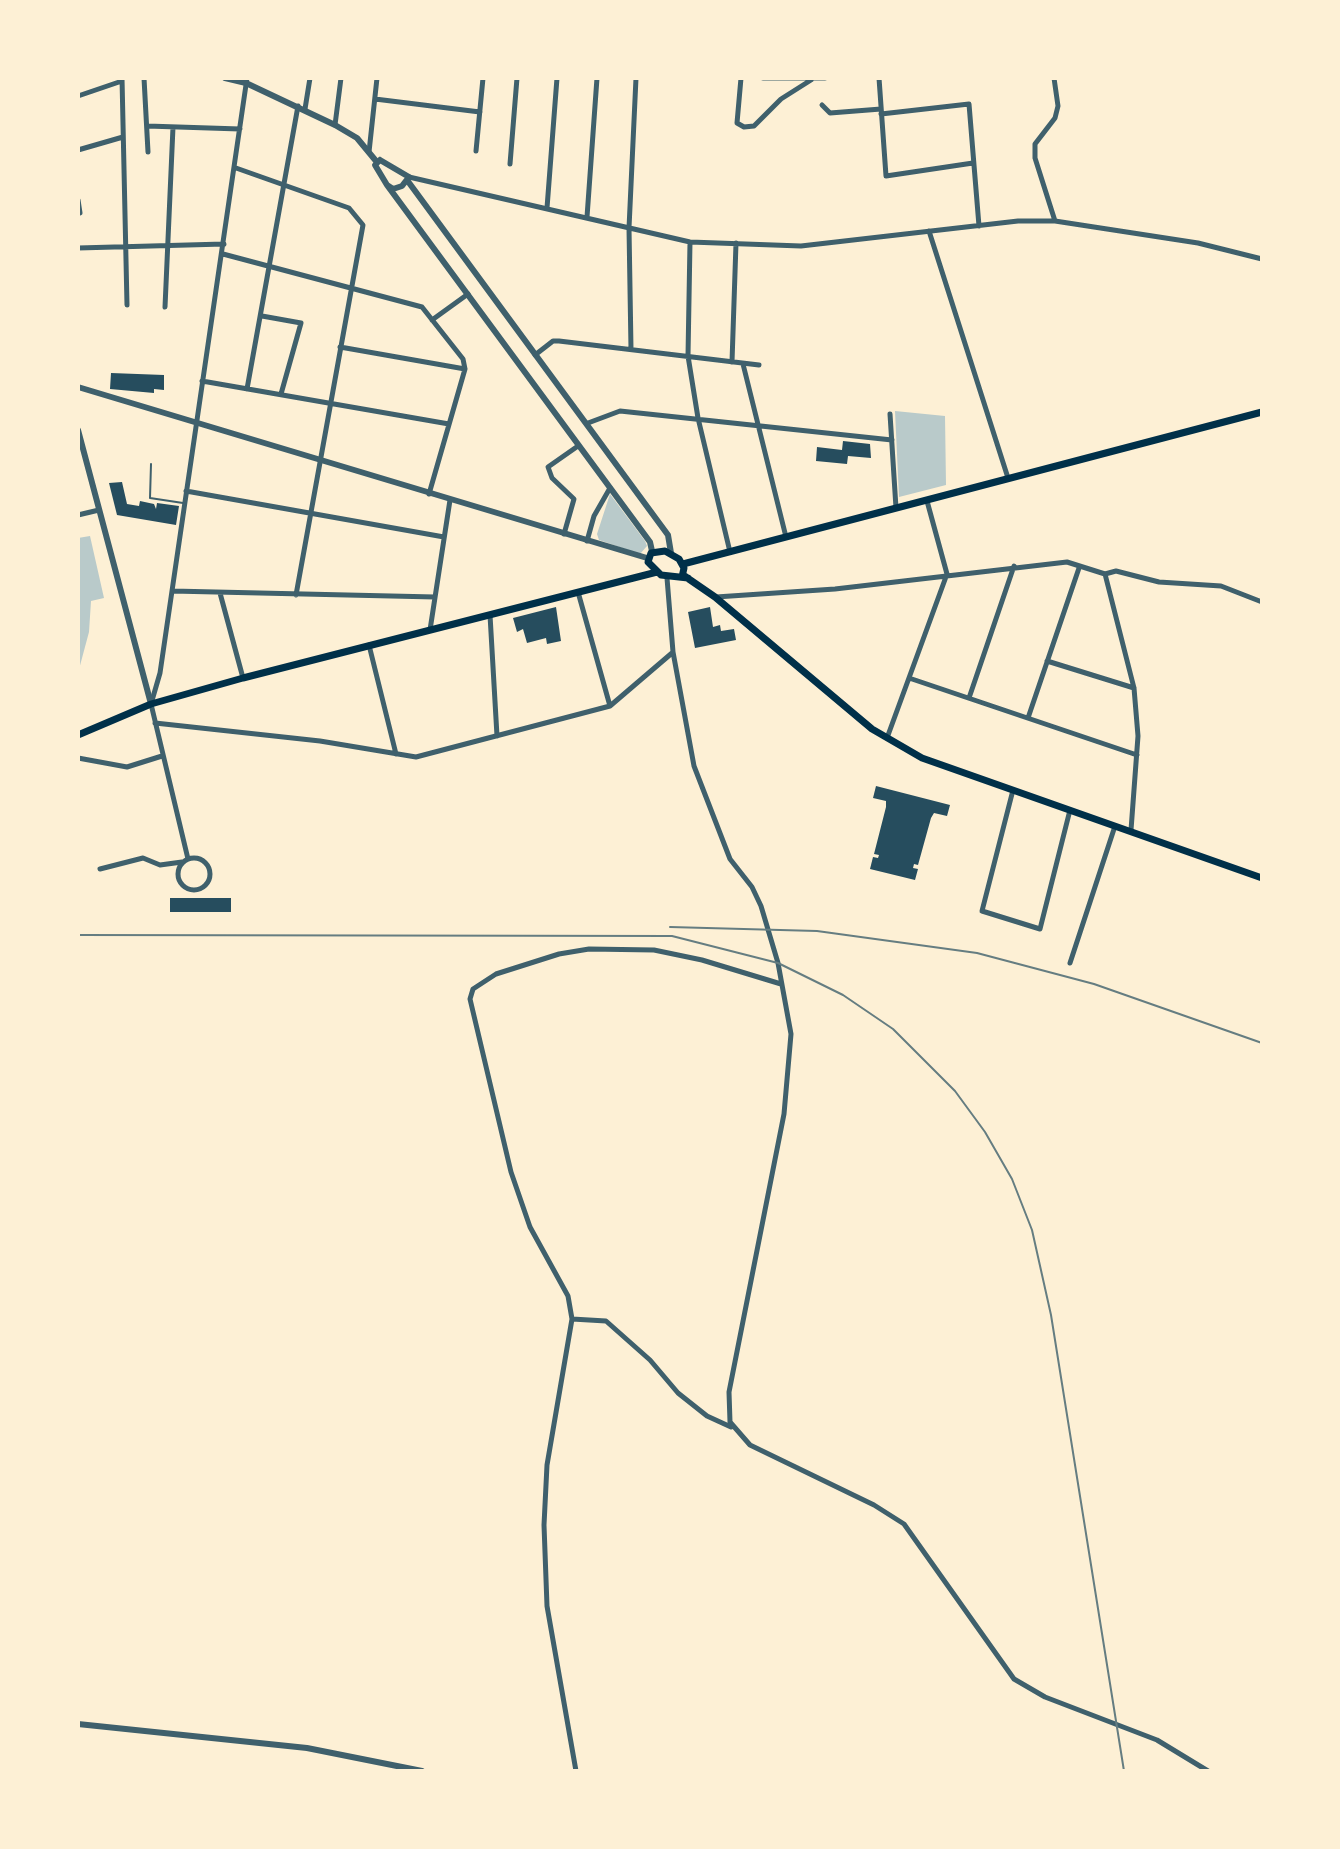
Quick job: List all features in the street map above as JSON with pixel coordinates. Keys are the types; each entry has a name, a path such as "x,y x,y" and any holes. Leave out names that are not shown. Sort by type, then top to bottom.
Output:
{"main road":[{"path":"683,564 1262,412"},
{"path":"685,577 683,564 671,553 650,555 657,572 667,578 685,577 715,597 887,738 936,764 1262,878"},
{"path":"78,735 151,704 243,678 657,572"}],"street":[{"path":"144,78 148,152"},
{"path":"78,387 587,542 650,555 650,542 387,185 376,161 357,138 247,81 225,78"},
{"path":"247,389 285,186 310,78"},
{"path":"335,125 341,78"},
{"path":"369,152 377,78"},
{"path":"476,151 483,78"},
{"path":"510,164 517,78"},
{"path":"547,208 557,78"},
{"path":"587,217 597,78"},
{"path":"631,349 629,228 636,78"},
{"path":"741,78 737,123 744,127 754,126 781,99 811,80"},
{"path":"763,78 824,79"},
{"path":"879,78 886,176 973,163"},
{"path":"1054,78 1058,106 1055,118 1035,144 1035,158 1055,221"},
{"path":"78,96 122,80 127,305"},
{"path":"151,704 160,673 247,81"},
{"path":"375,99 480,112"},
{"path":"822,105 830,113 969,104 979,226"},
{"path":"147,126 240,129"},
{"path":"165,307 173,127"},
{"path":"78,150 124,137"},
{"path":"376,161 408,179 690,242 801,246 979,226 1055,221 1198,243 1262,259"},
{"path":"236,168 349,208 363,225 296,595"},
{"path":"387,185 398,188 408,179"},
{"path":"408,179 668,535 671,553"},
{"path":"78,200 80,213"},
{"path":"929,231 1008,480"},
{"path":"690,242 688,356 698,418 730,553"},
{"path":"732,362 736,243"},
{"path":"78,248 224,244"},
{"path":"223,254 271,264 422,307 463,359 465,369 429,494"},
{"path":"432,320 468,294"},
{"path":"262,316 301,323 281,394"},
{"path":"535,355 553,341 759,365"},
{"path":"340,347 465,369"},
{"path":"743,364 786,539"},
{"path":"202,381 449,424"},
{"path":"588,423 620,411 892,440"},
{"path":"890,414 896,509"},
{"path":"78,430 151,704 185,860 178,871 182,886 192,890 202,888 210,875 207,865 198,858 185,860 160,865 143,858 100,869"},
{"path":"564,534 574,499 552,478 548,467 578,446"},
{"path":"587,542 594,516 610,488"},
{"path":"186,491 444,537"},
{"path":"429,630 450,500"},
{"path":"887,738 947,574 927,501"},
{"path":"78,515 99,510"},
{"path":"715,597 894,583 947,574 1067,562 1105,574 1116,571 1159,582 1221,586 1262,602"},
{"path":"969,698 1014,566"},
{"path":"1028,718 1079,568"},
{"path":"1105,574 1134,688 1137,755 1131,830"},
{"path":"667,578 673,652 694,766 730,859 752,887 761,906 790,1025 789,1071 765,1224 727,1401 732,1427"},
{"path":"172,591 435,597"},
{"path":"578,592 610,706"},
{"path":"220,593 243,678"},
{"path":"490,615 497,736"},
{"path":"369,645 396,754"},
{"path":"154,723 320,741 416,757 610,706 673,652"},
{"path":"1047,661 1134,688"},
{"path":"909,678 1137,755"},
{"path":"78,759 127,767 162,756"},
{"path":"1013,789 982,911 1040,929 1070,810"},
{"path":"1070,963 1116,825"},
{"path":"576,1771 547,1606 544,1525 547,1465 572,1319 568,1296 530,1227 511,1172 470,999 473,989 496,974 559,954 589,949 654,950 702,960 781,984"},
{"path":"572,1319 606,1321 650,1360 678,1393 707,1416 732,1427 741,1438 774,1458 874,1505 904,1524 1014,1679 1053,1701 1157,1740 1208,1771"},
{"path":"78,1724 307,1748 422,1771"}],"lane":[{"path":"151,464 150,498 184,503"}],"shaded area":[{"path":"895,411 945,416 946,485 899,497"},
{"path":"610,494 645,541 647,546 640,554 599,540 597,534"},
{"path":"90,536 104,598 91,601 89,632 78,673 78,538"}],"building":[{"path":"111,373 164,375 164,390 154,389 154,393 110,389"},
{"path":"843,441 870,444 871,458 848,456 847,464 816,461 817,447 842,450"},
{"path":"122,482 127,504 139,506 140,501 154,504 156,509 157,503 179,506 176,525 117,515 109,483"},
{"path":"556,607 561,641 547,644 546,638 527,643 523,629 517,632 513,618"},
{"path":"710,607 713,627 720,625 721,631 734,629 736,640 695,648 688,612"},
{"path":"876,786 950,805 947,816 934,813 931,818 918,865 914,864 913,868 918,869 915,880 870,869 873,857 878,858 879,855 874,854 886,807 886,801 873,798"},
{"path":"170,898 231,898 231,912 170,912"}],"railway":[{"path":"670,927 817,931 977,953 1094,984 1262,1043"},
{"path":"78,935 672,936 778,963 843,995 893,1029 955,1091 985,1132 1012,1179 1032,1230 1051,1315 1124,1771"}]}
